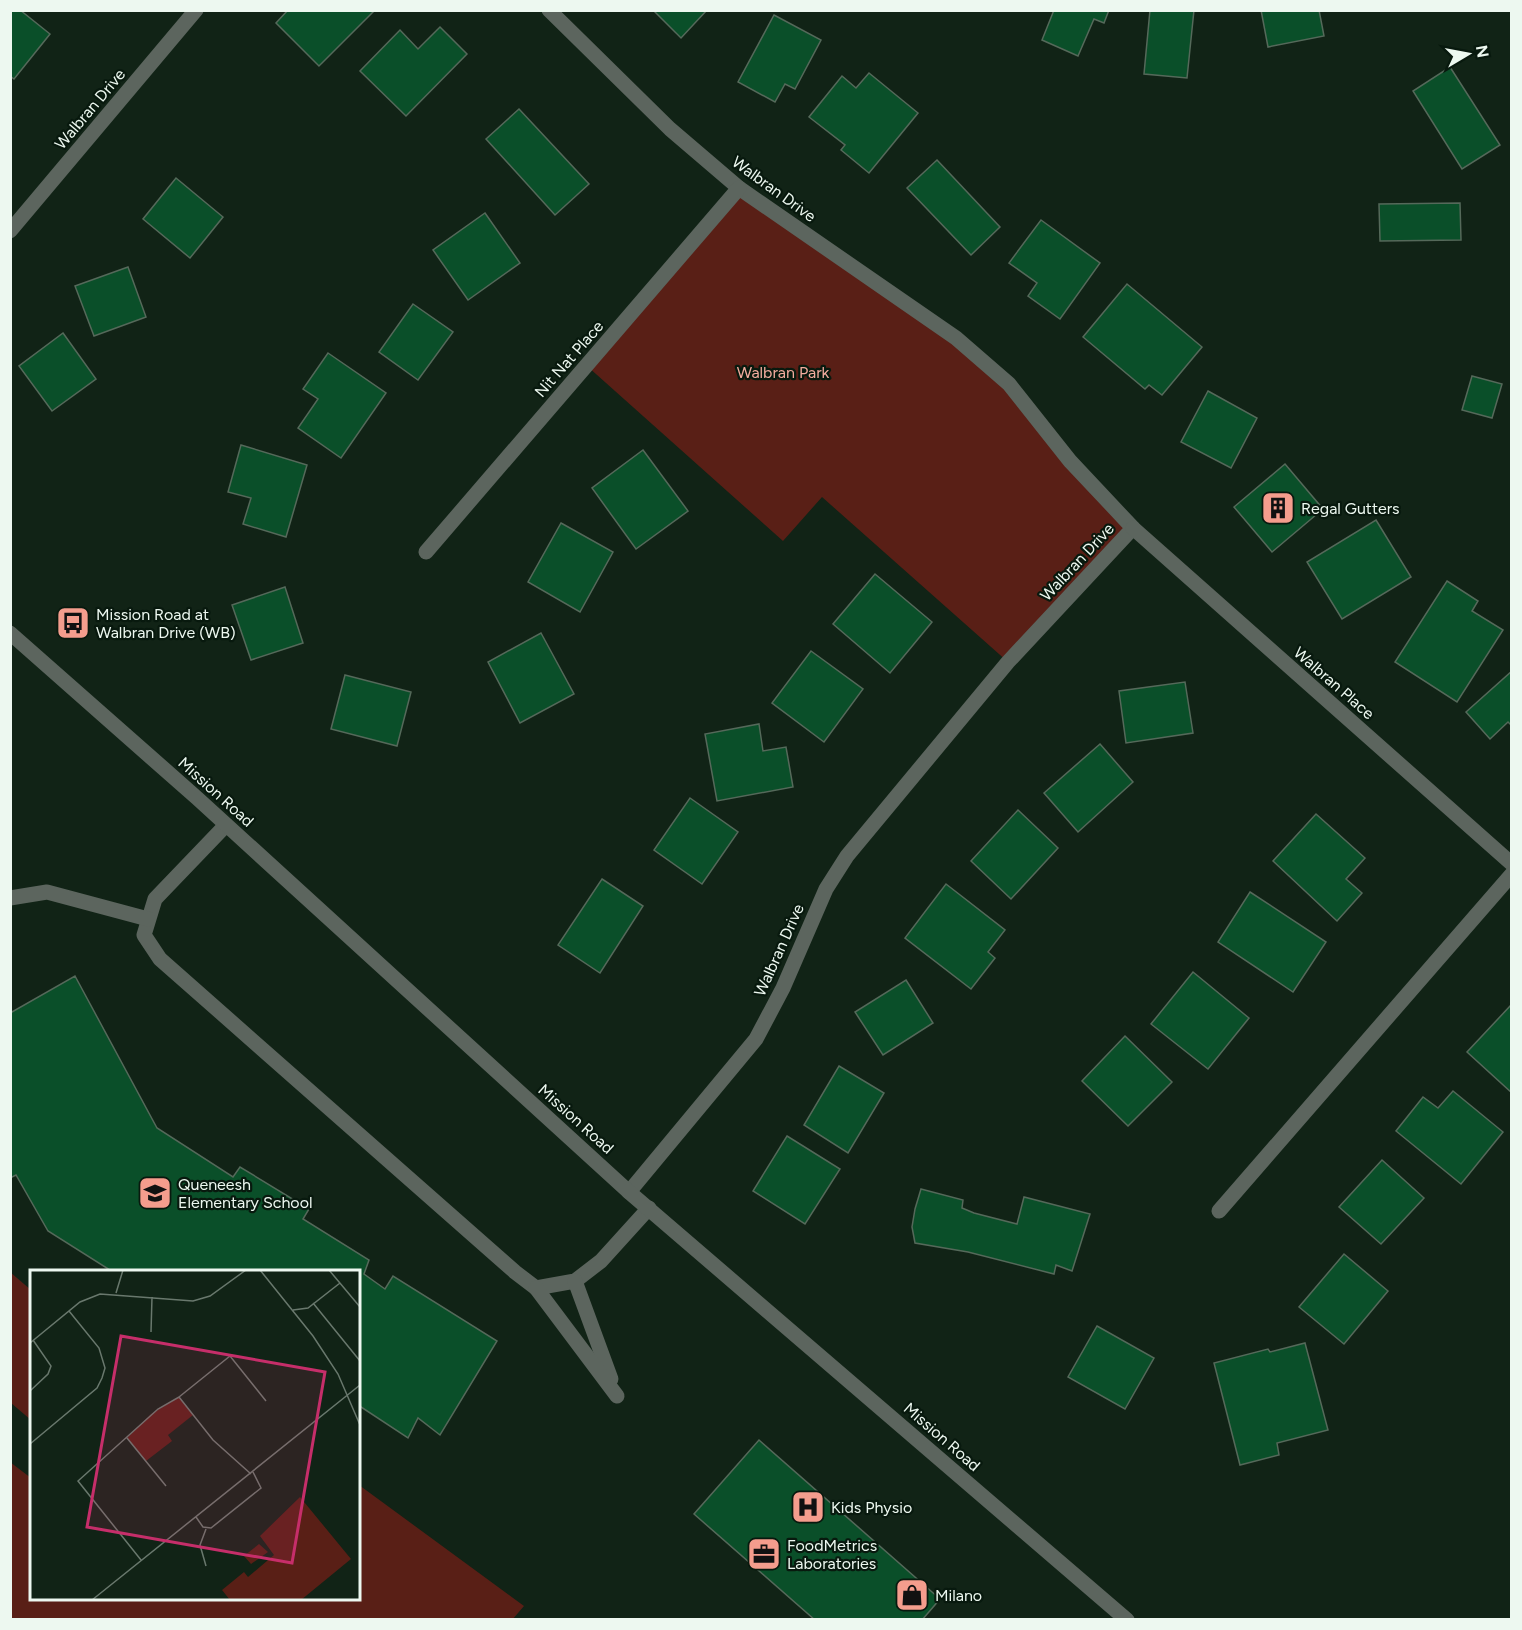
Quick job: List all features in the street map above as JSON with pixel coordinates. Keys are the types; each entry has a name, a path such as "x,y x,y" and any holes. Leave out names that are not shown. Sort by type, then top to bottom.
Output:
{"street":[{"name":"Walbran Drive","path":"10,231 196,10"},
{"name":"Walbran Drive","path":"549,10 670,129 739,188 956,338 1000,376 1009,384 1070,461 1132,528 1008,662 847,856 826,889 783,988 756,1039 629,1192"},
{"name":"Nit Nat Place","path":"426,552 739,188"},
{"name":"Walbran Place","path":"1132,528 1512,864"},
{"name":"Mission Road","path":"10,633 226,825 629,1192 1127,1620"},
{"path":"226,825 155,899 144,935 160,959 536,1288 617,1396 575,1281"},
{"path":"1219,1211 1512,874"},
{"path":"10,898 48,892 148,919"},
{"path":"536,1288 575,1281 601,1261 649,1208"}],"green space":[{"name":"Walbran Park","path":"739,188 1009,384 1133,528 1008,662 822,497 783,541 587,366"},
{"path":"10,1272 30,1289 30,1419 11,1403"},
{"path":"10,1462 30,1477 30,1600 360,1600 360,1486 524,1606 512,1620 11,1619"}],"building":[{"path":"10,10 20,10 50,34 14,79 10,76"},
{"path":"288,10 375,10 319,66 276,23"},
{"path":"653,10 707,10 681,38"},
{"path":"1054,10 1109,10 1104,23 1094,19 1078,56 1042,40"},
{"path":"1150,10 1194,10 1187,78 1144,74"},
{"path":"1261,10 1319,10 1324,36 1268,47"},
{"path":"774,15 821,40 795,89 785,84 775,102 738,82"},
{"path":"440,27 467,54 406,116 360,71 400,30 418,49"},
{"path":"1450,67 1500,145 1462,169 1413,91"},
{"path":"869,73 918,113 869,173 841,150 845,145 809,117 842,76 856,88"},
{"path":"519,109 589,184 555,215 486,139"},
{"path":"937,160 1000,227 971,255 907,188"},
{"path":"176,178 223,217 190,258 143,219"},
{"path":"1460,203 1461,240 1380,241 1379,204"},
{"path":"485,213 520,263 468,300 433,250"},
{"path":"1041,220 1100,263 1060,319 1028,296 1037,283 1009,263"},
{"path":"128,267 146,317 94,336 75,286"},
{"path":"1127,284 1202,347 1162,395 1149,385 1145,389 1083,337"},
{"path":"413,304 453,332 418,380 379,352"},
{"path":"63,333 96,379 52,411 19,366"},
{"path":"328,353 386,393 341,458 298,428 318,399 303,389"},
{"path":"1472,376 1502,384 1492,418 1462,410"},
{"path":"1208,391 1257,418 1231,468 1181,442"},
{"path":"241,445 307,465 286,537 243,524 251,498 228,492"},
{"path":"643,450 688,511 636,549 592,488"},
{"name":"Regal Gutters","path":"1285,464 1323,509 1272,552 1234,507"},
{"path":"1376,520 1411,577 1342,619 1307,562"},
{"path":"561,523 613,552 580,612 528,582"},
{"path":"875,574 932,622 890,673 833,624"},
{"path":"1447,581 1478,601 1472,611 1503,630 1457,702 1395,662"},
{"path":"285,587 303,643 251,660 232,605"},
{"path":"541,633 574,694 520,723 488,662"},
{"path":"811,651 863,689 824,742 772,703"},
{"path":"1512,671 1512,726 1508,722 1490,739 1466,712"},
{"path":"345,675 411,692 397,746 331,729"},
{"path":"1185,682 1193,733 1126,743 1119,691"},
{"path":"759,724 763,751 786,747 793,787 717,801 705,734"},
{"path":"1100,744 1133,782 1078,832 1044,793"},
{"path":"690,798 738,832 702,884 654,850"},
{"path":"1018,810 1058,848 1011,899 971,861"},
{"path":"1316,814 1365,858 1346,879 1362,893 1337,921 1273,861"},
{"path":"602,879 643,906 600,973 558,945"},
{"path":"946,884 1005,930 988,952 995,958 971,989 905,938"},
{"path":"1250,892 1326,942 1293,992 1218,942"},
{"path":"1193,972 1249,1018 1208,1069 1151,1024"},
{"name":"Queneesh Elementary School","path":"75,976 157,1128 233,1177 240,1167 309,1209 303,1219 369,1260 364,1274 385,1289 393,1276 497,1341 440,1435 418,1418 408,1438 360,1406 360,1270 110,1270 48,1231 16,1175 10,1178 10,1009 12,1012"},
{"path":"906,980 933,1023 883,1055 855,1012"},
{"path":"1512,1004 1512,1093 1467,1052"},
{"path":"1125,1036 1172,1082 1128,1126 1082,1081"},
{"path":"839,1066 884,1093 848,1153 804,1125"},
{"path":"1453,1091 1503,1132 1461,1184 1396,1131 1423,1097 1438,1108"},
{"path":"787,1136 840,1169 805,1224 753,1191"},
{"path":"1382,1160 1424,1198 1381,1244 1339,1207"},
{"path":"921,1189 963,1200 962,1208 974,1213 1017,1224 1024,1197 1090,1214 1072,1271 1056,1265 1054,1274 968,1252 915,1243 912,1227"},
{"path":"1344,1254 1388,1291 1344,1344 1299,1307"},
{"path":"1097,1326 1154,1358 1125,1409 1068,1377"},
{"path":"1305,1343 1328,1430 1277,1443 1279,1455 1240,1465 1214,1363 1268,1349 1270,1352"},
{"path":"759,1440 940,1599 922,1620 815,1620 694,1514"}],"place":[{"name":"Regal Gutters","path":"1278,508"},
{"name":"Mission Road at Walbran Drive (WB)","path":"73,623"},
{"name":"Queneesh Elementary School","path":"155,1193"},
{"name":"Kids Physio","path":"808,1507"},
{"name":"FoodMetrics Laboratories","path":"764,1554"},
{"name":"Milano","path":"912,1595"}]}
